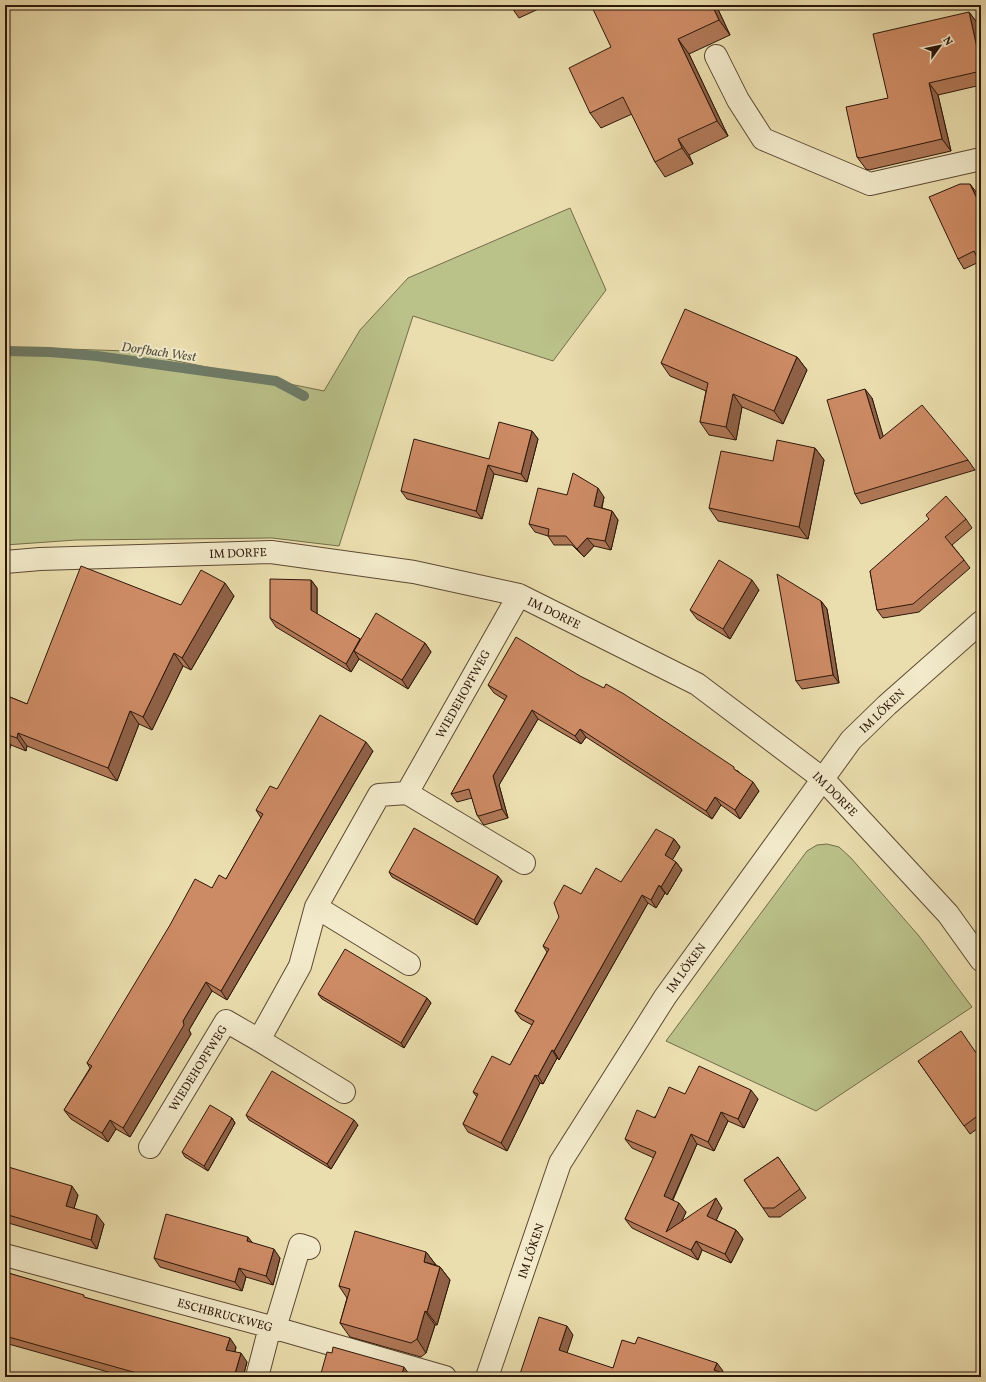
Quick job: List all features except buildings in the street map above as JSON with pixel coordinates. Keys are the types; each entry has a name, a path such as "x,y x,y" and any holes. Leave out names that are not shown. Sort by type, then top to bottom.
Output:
{"street":[{"path":"716,56 738,100 763,139 870,184 981,159"},
{"name":"IM DORFE","path":"5,562 48,559 271,552 414,572 519,595 697,684 823,779 948,914 981,960"},
{"name":"WIEDEHOPFWEG","path":"407,793 519,595"},
{"name":"IM LÖKEN","path":"487,1377 560,1163 664,997 852,740 887,705 981,622"},
{"path":"259,1040 300,966 316,907 379,795 407,793 524,862"},
{"path":"316,907 410,964"},
{"name":"WIEDEHOPFWEG","path":"150,1147 226,1020 344,1092"},
{"path":"257,1377 300,1245 310,1248"},
{"name":"ESCHBRUCKWEG","path":"5,1255 445,1377"}],"green space":[{"path":"570,208 606,290 553,361 413,316 339,546 272,538 76,540 5,545 5,347 128,351 324,391 360,330 408,278"},
{"path":"827,844 839,847 851,858 919,936 972,1007 816,1111 666,1041 807,851 817,845"}],"waterway":[{"name":"Dorfbach West","path":"5,351 50,352 97,356 276,381 304,396"}]}
